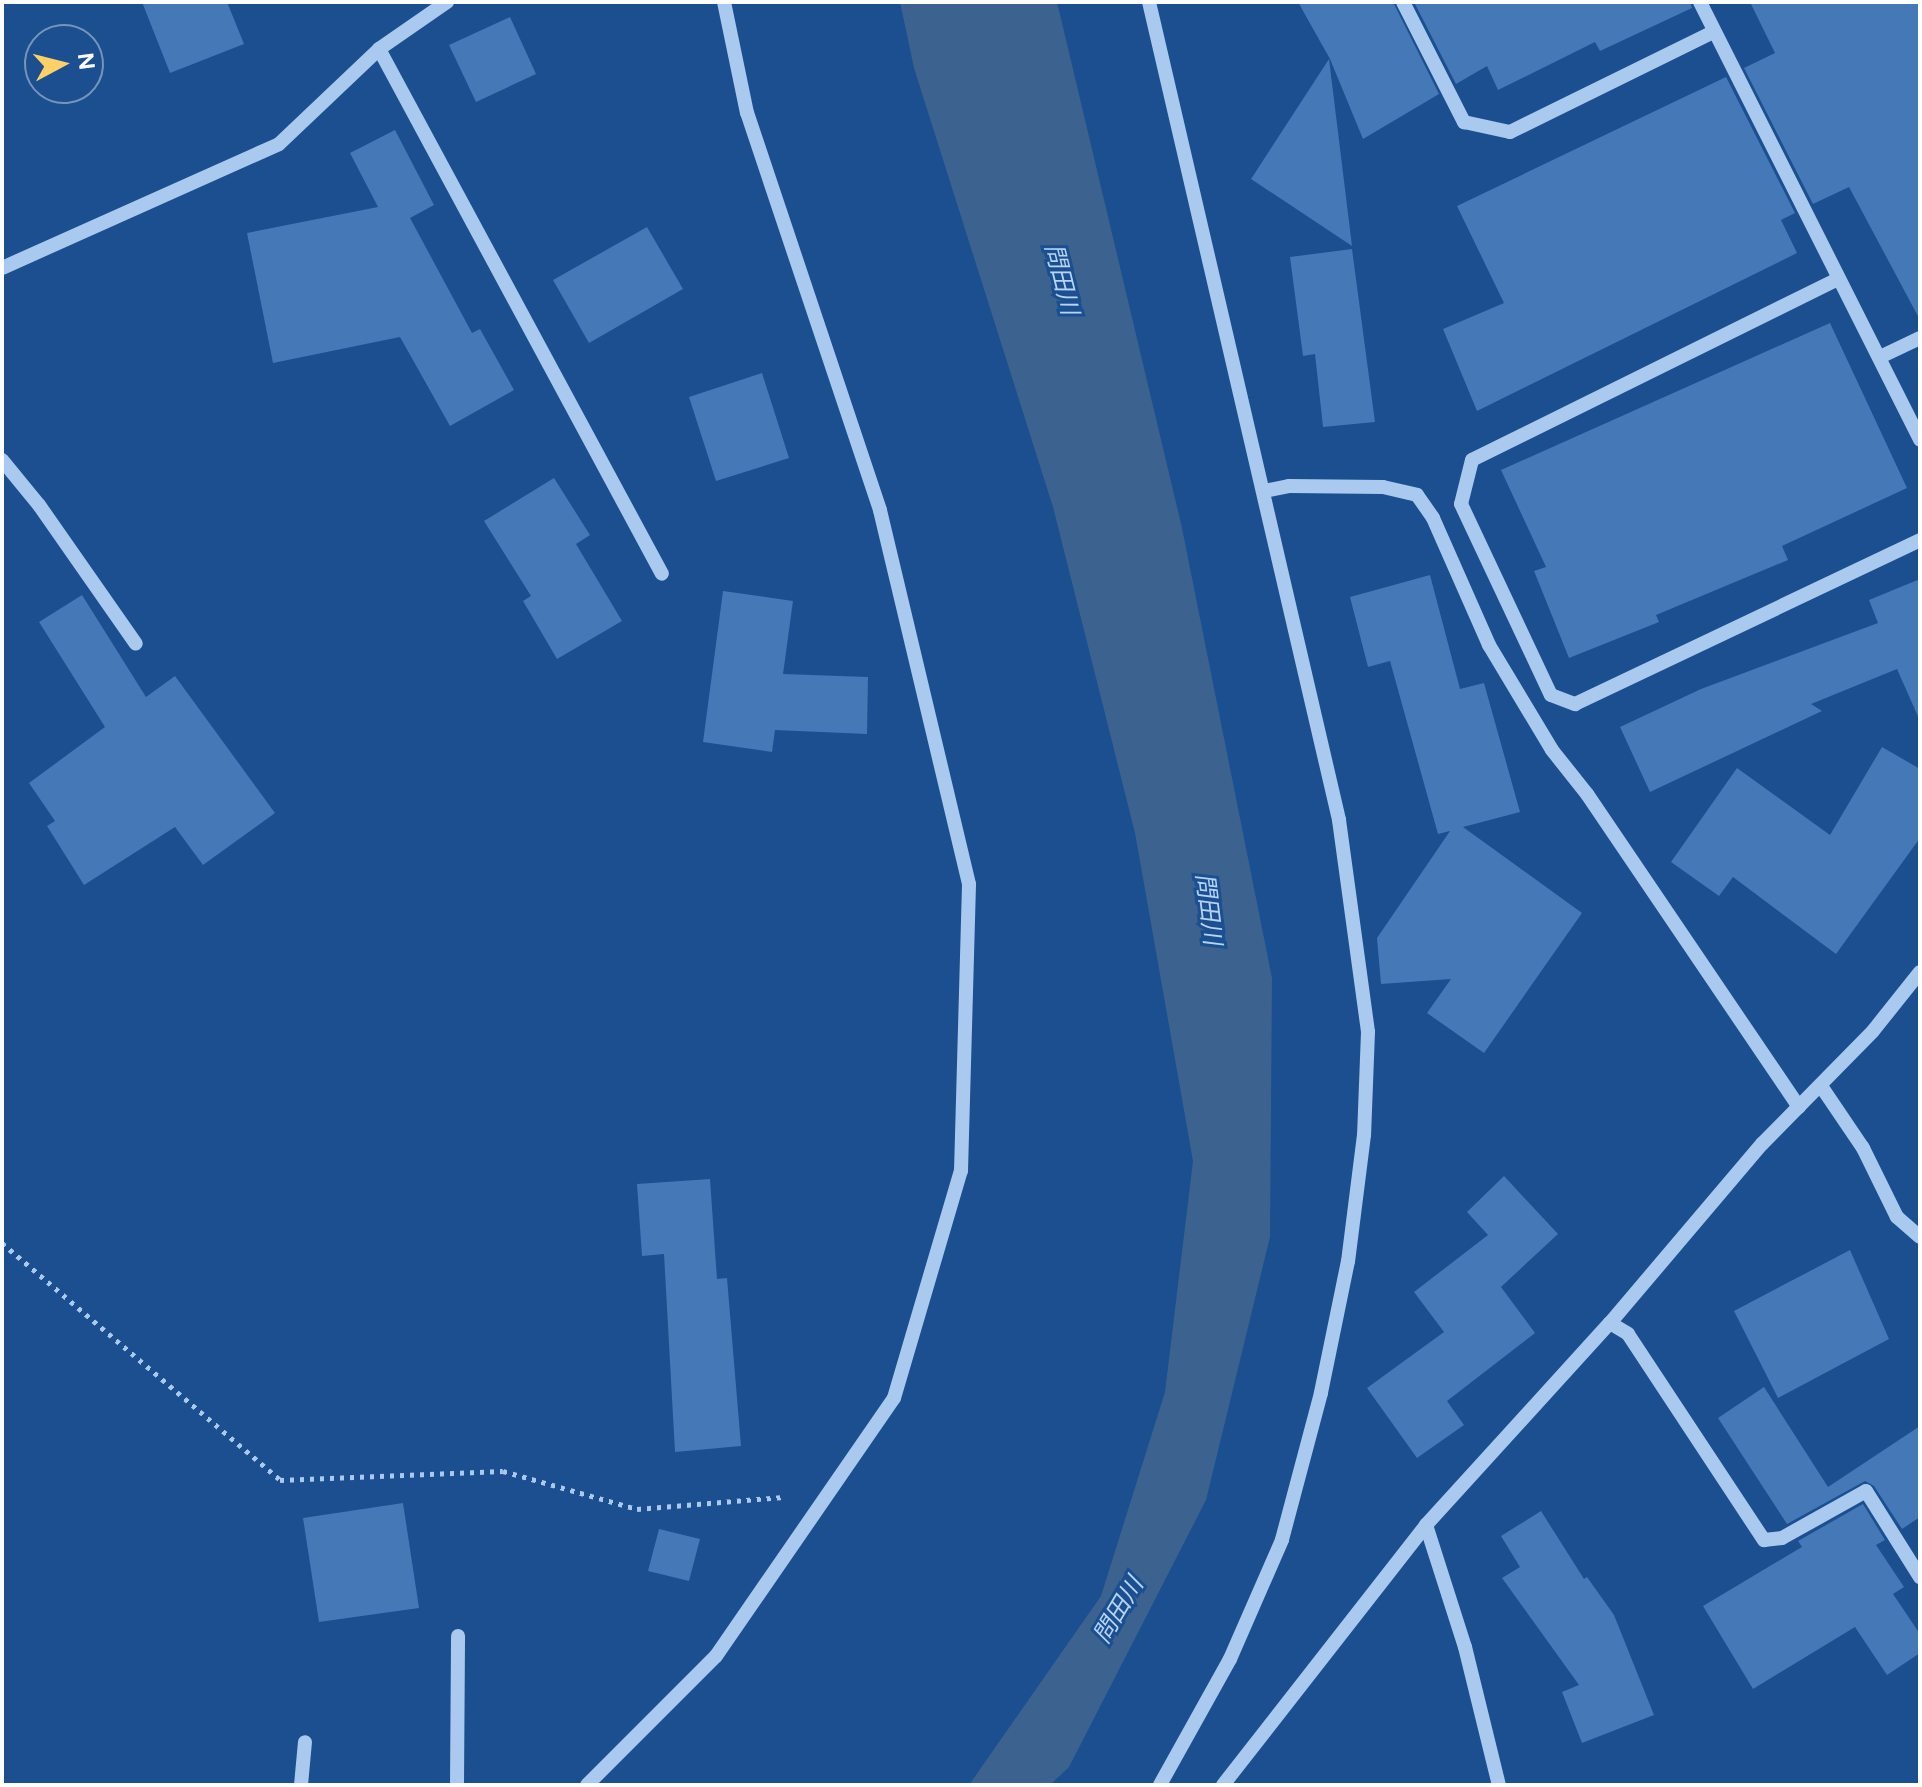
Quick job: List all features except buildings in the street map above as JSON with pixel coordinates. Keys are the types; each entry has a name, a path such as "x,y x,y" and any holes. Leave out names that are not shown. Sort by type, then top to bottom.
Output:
{"street":[{"path":"2,268 279,144 379,49 447,2"},
{"path":"587,1785 716,1656 894,1398 961,1171 969,884 880,510 747,113 724,2"},
{"path":"1149,2 1339,820 1368,1032 1364,1135 1348,1261 1321,1393 1282,1540 1230,1659 1160,1785"},
{"path":"1403,2 1464,122 1510,132 1713,32"},
{"path":"1700,2 1920,440"},
{"path":"379,49 662,574"},
{"path":"1838,279 1472,460 1461,504 1551,695 1575,704 1920,540"},
{"path":"1880,357 1920,338"},
{"path":"2,460 39,505 136,644"},
{"path":"1264,491 1289,486 1383,487 1417,495 1433,518 1489,645 1552,750 1587,794 1799,1107"},
{"path":"1223,1785 1426,1525 1610,1323 1762,1144 1873,1031 1920,972"},
{"path":"1821,1086 1863,1148 1897,1217 1920,1237"},
{"path":"1610,1323 1628,1334 1764,1540 1782,1538 1866,1491 1920,1577"},
{"path":"1426,1525 1465,1647 1499,1785"},
{"path":"457,1785 458,1636"},
{"path":"301,1785 305,1742"}],"path":[{"path":"2,1243 280,1480 503,1471 637,1509 792,1497"}],"water":[{"name":"問田川","path":"900,2 1057,2 1182,528 1272,978 1270,1237 1206,1500 1069,1767 1050,1785 969,1785 1101,1596 1165,1392 1193,1161 1135,833 1053,507 914,68"}]}
